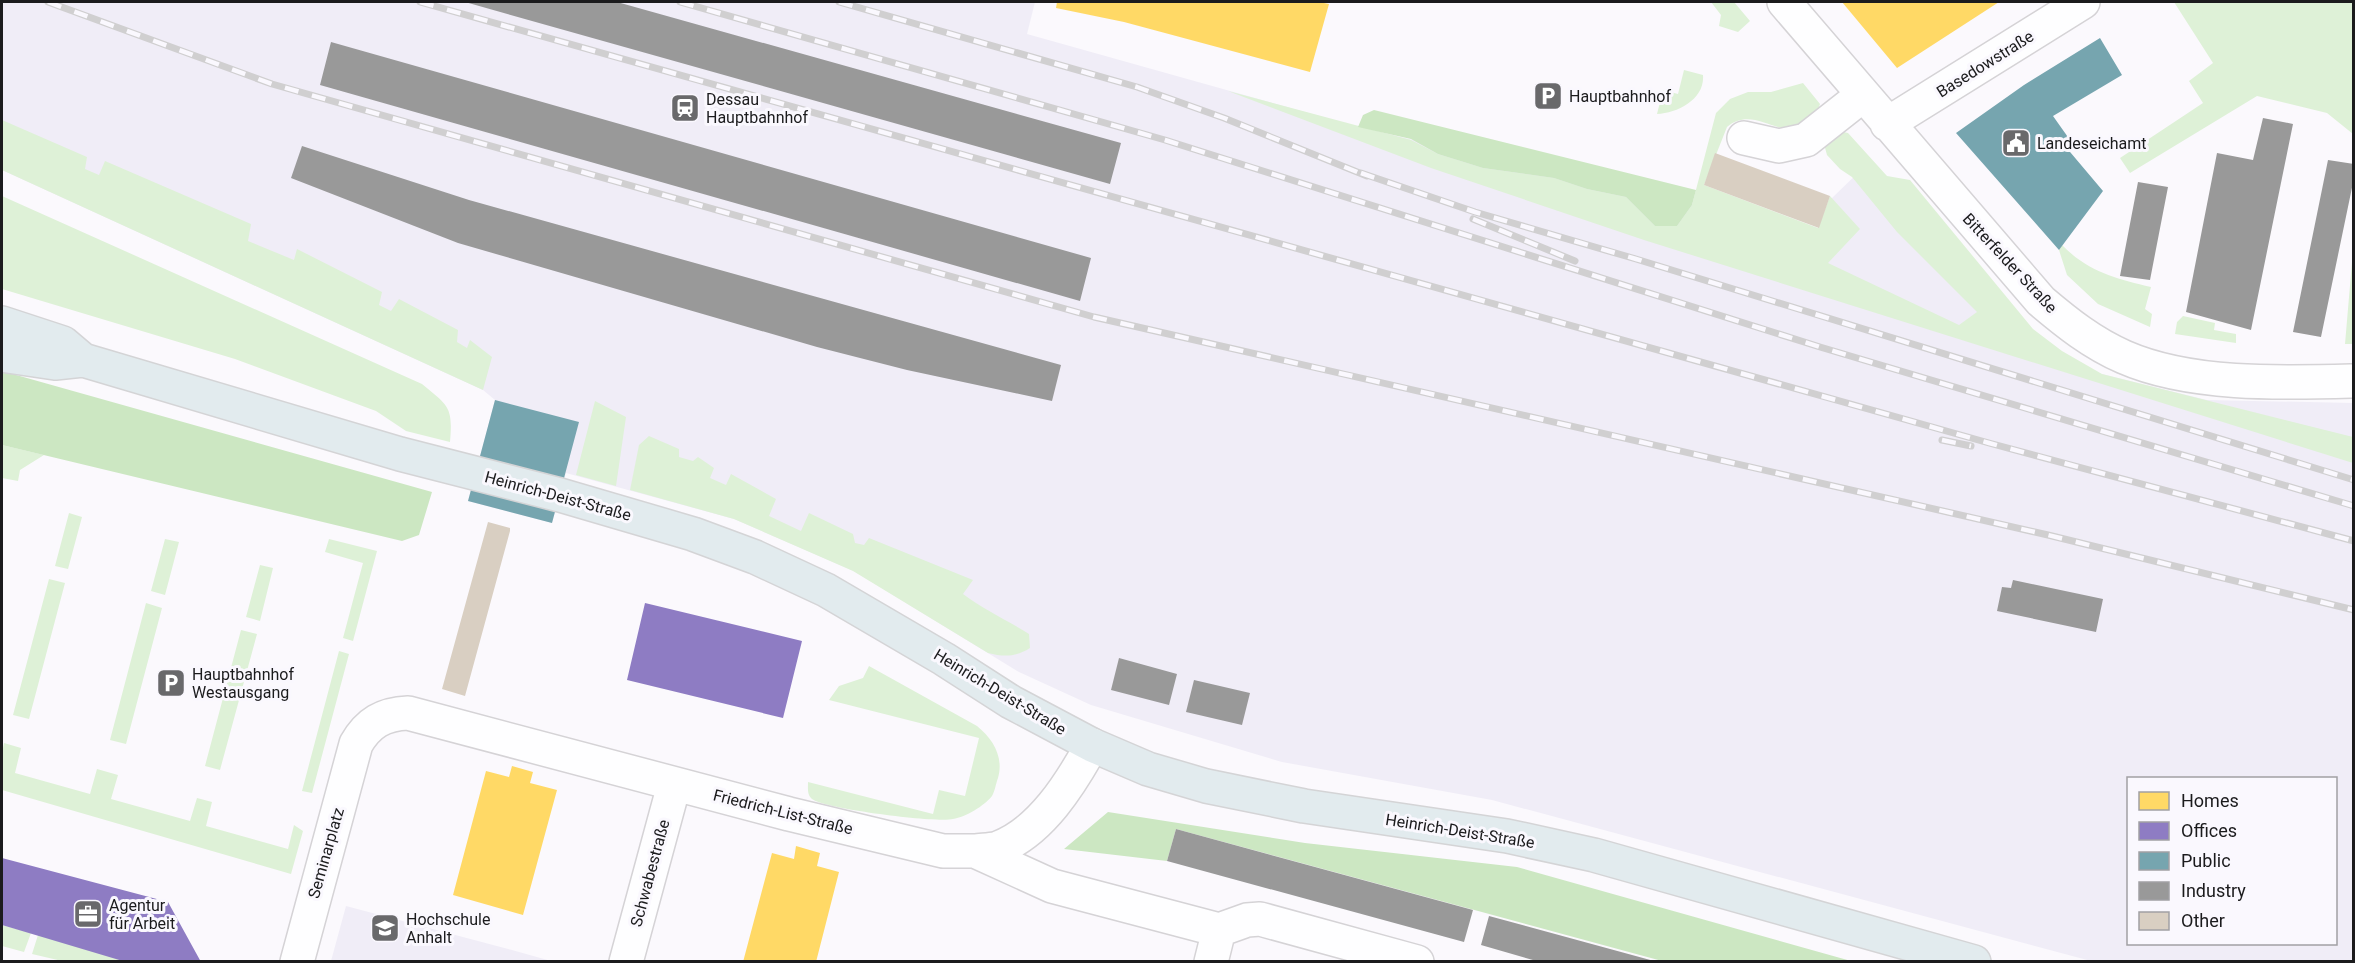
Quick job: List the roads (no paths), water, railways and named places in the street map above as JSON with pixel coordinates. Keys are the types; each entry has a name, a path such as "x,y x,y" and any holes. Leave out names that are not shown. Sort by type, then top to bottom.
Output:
{"main road":[{"name":"Heinrich-Deist-Straße","path":"2,323 63,343 83,360"},
{"name":"Heinrich-Deist-Straße","path":"2,355 45,362 83,360 400,454 560,495 693,534 791,573 894,629 1011,702 1092,745 1148,769 1206,786 1304,806 1507,836 1594,855 1974,962"}],"street":[{"name":"Bitterfelder Straße","path":"1784,2 2041,301 2079,333 2124,357 2178,372 2234,380 2354,381"},
{"name":"Basedowstraße","path":"1887,124 2083,2"},
{"path":"1744,138 1779,146 1806,140 1863,95"},
{"name":"Friedrich-List-Straße","path":"356,744 364,731 374,722 396,713 408,712 674,784 943,851 975,852 1052,886 1219,930"},
{"name":"Seminarplatz","path":"297,962 356,744"},
{"path":"975,852 998,848 1035,824 1074,777 1092,745"},
{"name":"Schwabestraße","path":"626,962 674,784"},
{"path":"1211,962 1219,930 1247,920 1260,919 1417,962"}],"railway":[{"path":"48,2 272,84 1094,317 2048,535 2354,610"},
{"path":"420,2 1989,443 2354,541"},
{"path":"680,2 1165,140 1820,347 2354,506"},
{"path":"839,2 1137,87 1224,118 1367,176"},
{"path":"1361,173 1475,212 1636,259 2354,480"},
{"path":"1473,219 1575,261"},
{"path":"1942,440 1971,446"}],"place":[{"name":"Hauptbahnhof","path":"1548,96"},
{"name":"Dessau Hauptbahnhof","path":"685,108"},
{"name":"Landeseichamt","path":"2016,143"},
{"name":"Hauptbahnhof Westausgang","path":"171,683"},
{"name":"Agentur für Arbeit","path":"88,914"},
{"name":"Hochschule Anhalt","path":"385,928"}]}
